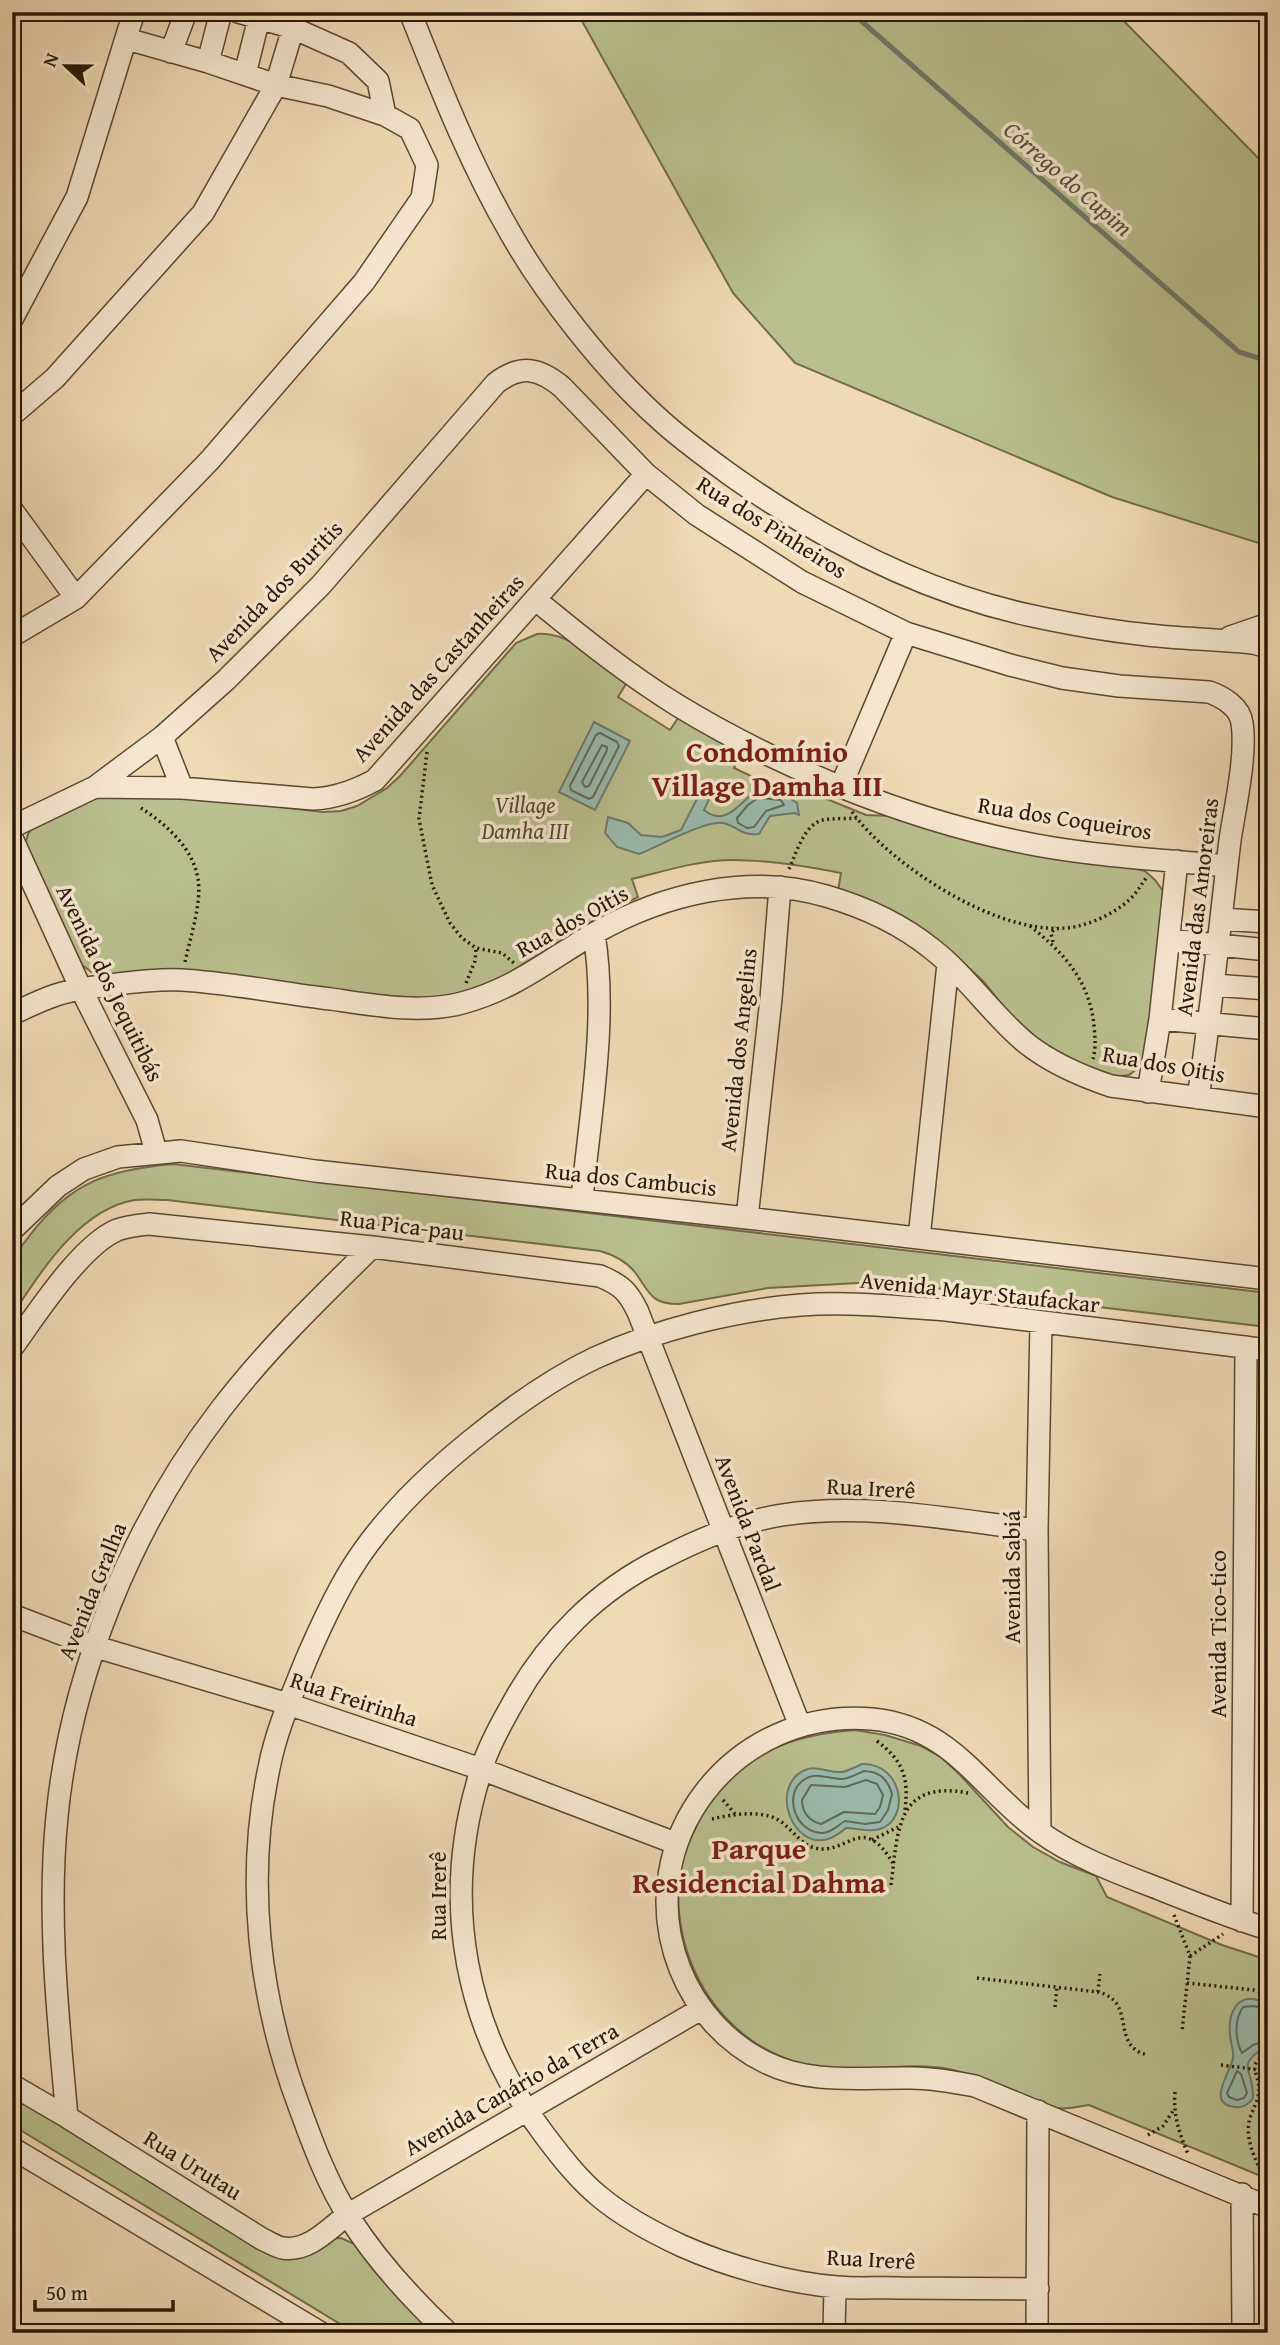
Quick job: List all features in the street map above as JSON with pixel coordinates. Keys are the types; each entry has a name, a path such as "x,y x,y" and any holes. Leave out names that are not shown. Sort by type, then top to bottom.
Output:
{"street":[{"path":"12,318 77,197 134,12"},
{"path":"171,52 186,12"},
{"path":"208,62 221,12"},
{"path":"410,12 451,114 511,235 558,304 602,359 655,416 709,460 768,501 836,542 891,570 951,593 1026,615 1081,625 1142,635 1221,640 1268,647"},
{"path":"245,74 253,14 295,20 349,53 378,81 385,116"},
{"path":"12,415 55,377 204,213 276,85 295,20"},
{"path":"12,636 76,598 210,460 364,282 422,198 427,165 410,129 385,116 328,96 276,85 127,39"},
{"name":"Avenida dos Buritis","path":"12,827 95,787 162,737 280,629 496,383 509,373 536,371 547,374"},
{"name":"Rua dos Pinheiros","path":"547,374 646,474 697,515 802,582 906,633 984,657 1062,678 1119,686 1209,692 1229,702 1242,722"},
{"name":"Avenida das Castanheiras","path":"95,787 182,788 313,799 330,798 358,789 374,780 646,474"},
{"path":"12,510 76,598"},
{"name":"Rua dos Coqueiros","path":"536,600 634,677 677,705 738,740 841,786 941,821 1018,842 1177,866 1227,866"},
{"path":"1221,640 1268,624"},
{"path":"841,786 906,633"},
{"name":"Avenida das Amoreiras","path":"1198,1098 1210,1025 1242,754 1242,722"},
{"path":"162,737 182,788"},
{"name":"Avenida dos Jequitibás","path":"12,838 81,989 147,1120 156,1152"},
{"path":"1148,1092 1160,1019 1177,866"},
{"name":"Rua dos Oitis","path":"12,1014 55,995 81,989 144,981 181,980 373,1005 423,1007 461,1003 530,976 594,934 641,911 683,896 761,885 824,895 866,910 908,931 948,964 1026,1042 1056,1063 1087,1078 1111,1086 1148,1092 1268,1107"},
{"name":"Avenida dos Angelins","path":"747,1218 771,999 779,887"},
{"path":"1221,919 1268,922"},
{"path":"582,1199 599,1003 599,971 594,934"},
{"path":"1169,940 1268,950"},
{"path":"919,1238 948,964"},
{"path":"1214,985 1268,989"},
{"path":"1160,1019 1268,1029"},
{"name":"Rua dos Cambucis","path":"12,1230 58,1186 84,1169 118,1157 181,1151 315,1171 582,1199 1268,1279"},
{"name":"Rua Pica-pau","path":"12,1348 78,1263 100,1241 116,1231 149,1224 372,1247 600,1276 616,1283 630,1295 648,1338"},
{"name":"Avenida Gralha","path":"67,2117 58,2013 54,1918 56,1818 63,1766 93,1646 142,1534 175,1473 221,1409 287,1331 372,1247"},
{"name":"Avenida Mayr Staufackar","path":"448,2333 383,2265 347,2215 311,2139 284,2067 264,1980 257,1891 260,1825 269,1766 288,1704 318,1632 351,1570 380,1530 437,1468 545,1384 597,1357 648,1338 727,1316 803,1304 894,1306 1257,1348"},
{"name":"Avenida Sabiá","path":"1040,1832 1037,1530 1041,1323"},
{"name":"Avenida Pardal","path":"648,1338 800,1726"},
{"name":"Avenida Tico-tico","path":"1242,1921 1257,1348"},
{"name":"Rua Irerê","path":"1037,1530 895,1514 828,1511 778,1516 723,1532 660,1559 604,1593 566,1627 527,1678 501,1723 481,1769 470,1806 461,1899 464,1951 478,2011 499,2064 526,2111 563,2159 598,2196 638,2223 727,2264 835,2287 1038,2289"},
{"name":"Rua Freirinha","path":"12,1615 93,1646 288,1704 481,1769 676,1843"},
{"path":"1268,1929 1154,1887 1071,1851 1040,1832 937,1739 901,1724 872,1719 831,1719 800,1726 755,1746 731,1763 709,1784 692,1809 676,1843 666,1894 667,1924 677,1962 701,2009 742,2049 768,2064 825,2078 940,2079 975,2086 1268,2207"},
{"name":"Avenida Canário da Terra","path":"347,2215 701,2009"},
{"name":"Rua Urutau","path":"12,2085 262,2239 282,2248 309,2244 347,2215"},
{"path":"1037,2333 1038,2111"},
{"path":"12,2148 321,2333"},
{"path":"1242,2194 1242,2333"},
{"path":"834,2333 835,2287"}],"path":[{"path":"423,767 419,819 432,885 455,931 476,948 502,953 530,976"},
{"path":"134,802 172,830 192,861 198,880 192,929 181,980"},
{"path":"779,887 804,836 817,822 857,818 914,871 953,897 1029,925 1077,926 1098,919 1124,905 1145,878 1159,868 1177,866"},
{"path":"1029,925 1053,944 1085,985 1093,1017 1096,1049 1087,1078"},
{"path":"1053,944 1051,933 1056,927"},
{"path":"461,1003 475,961 476,948"},
{"path":"876,1740 892,1753 903,1770 908,1790 899,1826 891,1885"},
{"path":"905,1810 928,1794 947,1790 976,1796"},
{"path":"735,1814 778,1819 812,1848 831,1847 850,1839 872,1840 887,1853 894,1865"},
{"path":"872,1840 899,1826"},
{"path":"1154,1887 1170,1908 1182,1931 1190,1956 1182,2032"},
{"path":"1190,1956 1242,1921"},
{"path":"1098,1992 1100,1974"},
{"path":"977,1978 1098,1992 1110,1996 1121,2010 1125,2038 1130,2046 1138,2053 1147,2055"},
{"path":"1187,1983 1268,1994"},
{"path":"1055,2007 1057,1987"},
{"path":"1268,2053 1259,2057 1254,2069 1259,2088 1248,2125 1251,2144 1268,2188"},
{"path":"1221,2065 1268,2071"},
{"path":"1175,2092 1173,2111 1179,2134 1202,2178"},
{"path":"1123,2146 1163,2126 1173,2111"}],"green space":[{"path":"577,12 1115,12 1268,168 1268,546 1112,497 795,363 733,293"},
{"name":"Village Damha III","path":"537,634 550,634 574,643 626,684 618,697 670,730 678,718 741,753 734,768 791,795 795,786 866,815 892,816 1145,871 1163,891 1148,1053 1143,1064 1129,1075 1106,1078 1038,1041 1011,1016 984,982 952,952 838,891 841,873 774,862 708,862 632,879 638,897 606,913 496,981 460,994 424,998 104,975 93,973 82,965 26,856 28,834 35,825 94,797 149,792 323,812 341,811 357,806 387,788 400,776 516,643"},
{"path":"173,1164 1268,1293 1268,1327 947,1289 858,1283 768,1288 670,1304 653,1297 625,1263 600,1251 167,1200 135,1200 96,1216 63,1245 12,1315 13,1258 60,1202 92,1182 110,1175"},
{"path":"855,1730 885,1735 921,1746 941,1757 1008,1827 1033,1847 1060,1862 1096,1876 1107,1897 1222,1945 1268,1960 1268,2192 1261,2176 1089,2105 1065,2109 1054,2107 975,2076 943,2068 905,2066 831,2070 809,2066 776,2055 757,2044 719,2010 693,1968 680,1921 680,1870 692,1836 717,1792 730,1776 745,1764 784,1744 826,1733"},
{"path":"12,2094 263,2243 341,2238 359,2246 436,2333 355,2333 12,2125"}],"water":[{"path":"594,722 630,741 595,810 559,792"},
{"path":"701,791 712,793 704,810 712,815 726,815 756,791 784,794 797,803 799,815 795,813 770,816 759,834 747,834 728,824 715,823 639,854 617,847 605,833 608,817 628,823 641,835 662,837 681,830"},
{"path":"862,1764 876,1766 894,1781 899,1804 890,1823 876,1830 846,1828 828,1839 815,1840 804,1835 790,1815 787,1802 788,1790 794,1778 805,1770 842,1772"},
{"path":"1246,1999 1268,2004 1268,2045 1257,2052 1248,2063 1253,2098 1246,2105 1235,2107 1226,2105 1221,2094 1233,2058 1231,2017 1236,2006"}],"waterway":[{"name":"Córrego do Cupim","path":"851,12 1239,352 1268,361"}],"district":[{"name":"Condomínio Village Damha III","path":"767,769"},
{"name":"Parque Residencial Dahma","path":"759,1866"}]}
